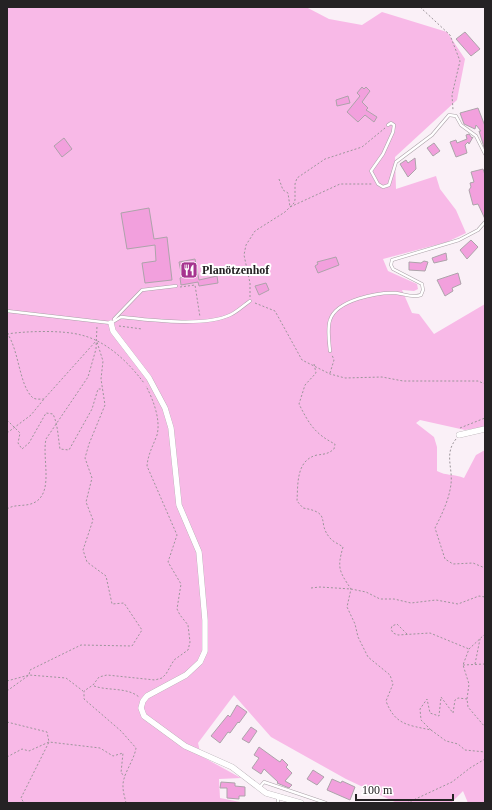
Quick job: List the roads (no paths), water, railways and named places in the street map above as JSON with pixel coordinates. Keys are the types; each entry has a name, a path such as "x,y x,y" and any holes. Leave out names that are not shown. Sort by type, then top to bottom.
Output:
{"street":[{"path":"111,323 113,331 149,378 165,408 171,428 179,505 198,552 204,618 205,651 200,662 186,675 147,696 143,700 141,708 144,716 185,746 232,767 266,793 301,803"},
{"path":"459,435 485,429"}],"lane":[{"path":"388,125 393,124 394,129 383,154 371,171 378,184 383,187 388,186 396,162 432,135 448,116 453,115 457,117 463,127 476,136 485,154"},
{"path":"330,351 330,320 334,312 341,307 363,298 381,294 421,295 423,290 422,284 393,269 391,265 392,260 459,240 478,230 485,222"},
{"path":"111,323 142,290 176,286"},
{"path":"7,310 111,323 121,317 200,321 214,320 230,315 250,301"},
{"path":"258,788 264,782 326,803"},
{"path":"278,796 278,803"}],"place":[{"name":"Planötzenhof","path":"189,270"}]}
